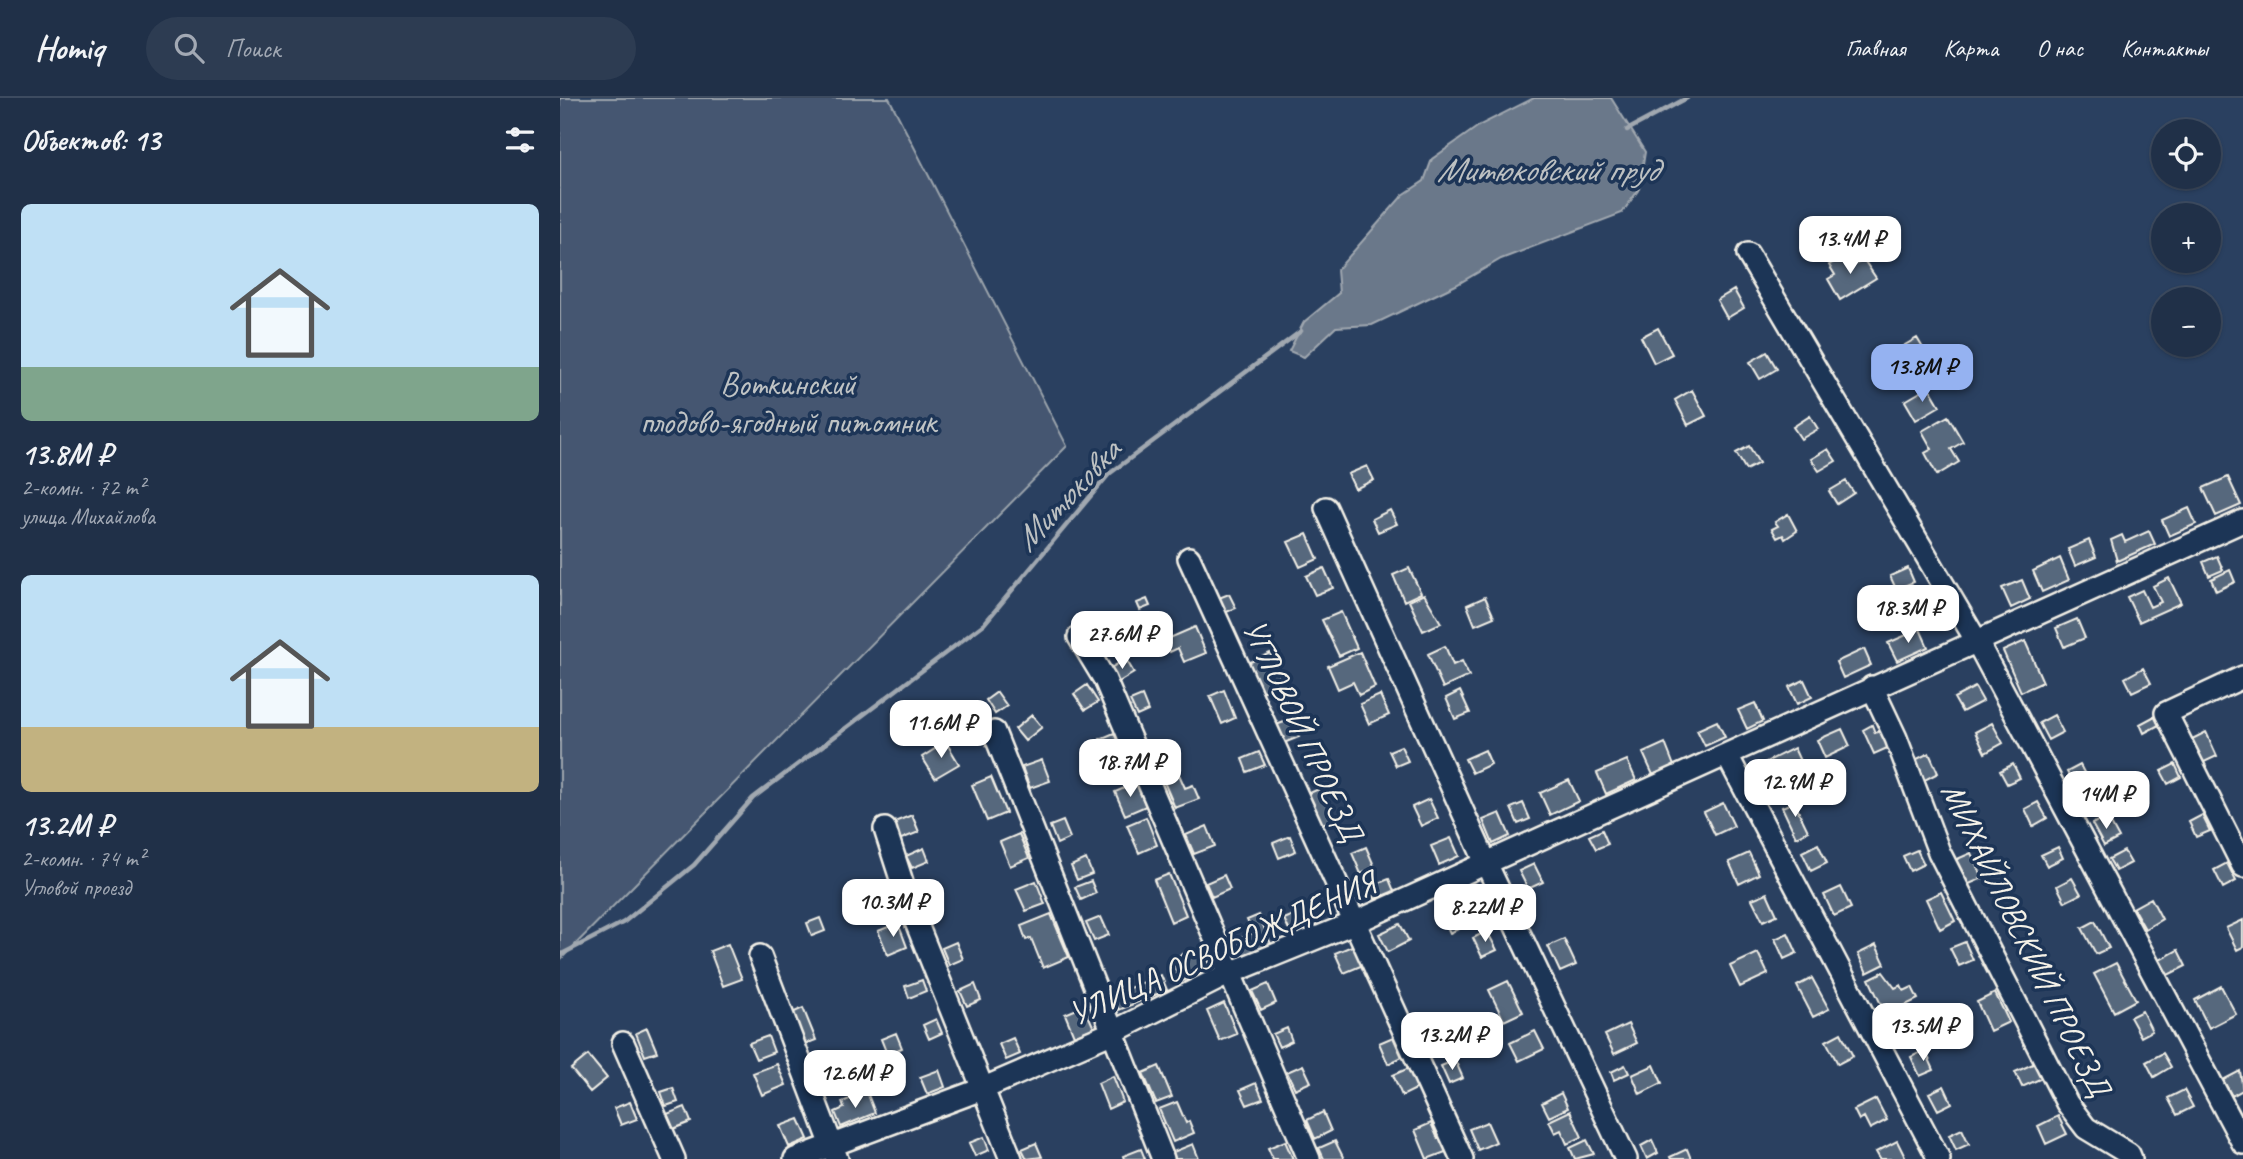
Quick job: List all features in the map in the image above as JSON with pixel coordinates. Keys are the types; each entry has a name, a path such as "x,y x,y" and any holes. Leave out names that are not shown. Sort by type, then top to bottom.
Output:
{"street":[{"path":"1748,254 1976,640 2243,1143"},
{"path":"1326,508 1486,863 1626,1159"},
{"name":"УЛИЦА ОСВОБОЖДЕНИЯ","path":"795,1159 834,1152 1113,1032 1230,973 1356,922 2243,521"},
{"name":"УГЛОВОЙ ПРОЕЗД","path":"1189,558 1462,1159"},
{"path":"1079,637 1105,680 1309,1159"},
{"path":"2243,677 2166,713 2243,866"},
{"name":"МИХАЙЛОВСКИЙ ПРОЕЗД","path":"1872,687 1896,738 1939,852 2067,1103 2086,1128 2129,1154 2131,1159"},
{"path":"994,732 1164,1159"},
{"path":"1727,755 1939,1159"},
{"path":"885,829 910,907 1011,1159"},
{"path":"760,956 834,1152"},
{"path":"623,1043 674,1159"}],"green space":[{"name":"Воткинский плодово-ягодный питомник","path":"560,98 889,98 1067,446 560,960"}],"water":[{"name":"Митюковский пруд","path":"1534,98 1611,98 1645,152 1639,189 1622,213 1501,259 1456,285 1372,325 1336,327 1304,357 1289,351 1304,322 1339,293 1337,270 1403,195 1424,181 1432,159 1480,125"}],"building":[{"path":"1849,253 1856,264 1864,260 1876,278 1840,300 1828,279 1835,275 1829,265"},
{"path":"1734,290 1744,308 1727,318 1717,300"},
{"path":"1658,328 1672,354 1654,363 1641,337"},
{"path":"1917,338 1929,358 1920,366 1910,368 1897,363 1891,353"},
{"path":"1767,352 1777,369 1760,379 1750,362"},
{"path":"1929,387 1940,406 1916,420 1905,401"},
{"path":"1692,390 1706,416 1688,425 1675,400"},
{"path":"1810,416 1818,429 1801,439 1793,427"},
{"path":"1948,416 1963,442 1951,449 1959,462 1937,475 1925,453 1932,449 1922,431"},
{"path":"1749,446 1759,463 1746,470 1736,453"},
{"path":"1828,449 1836,461 1819,471 1811,459"},
{"path":"1367,466 1374,480 1355,489 1348,474"},
{"path":"2228,477 2241,505 2216,516 2203,488"},
{"path":"1846,481 1854,493 1837,504 1829,491"},
{"path":"2189,508 2196,524 2169,536 2162,520"},
{"path":"1390,510 1397,524 1378,532 1372,519"},
{"path":"1788,514 1797,531 1785,539 1783,535 1777,538 1772,529 1778,526 1775,522"},
{"path":"2149,531 2155,544 2117,561 2111,540 2122,535 2125,542"},
{"path":"1307,534 1318,559 1300,567 1288,542"},
{"path":"2089,540 2096,557 2075,566 2068,549"},
{"path":"2217,556 2223,570 2209,576 2203,562"},
{"path":"2060,558 2069,580 2042,592 2033,571"},
{"path":"1324,568 1333,588 1315,595 1306,576"},
{"path":"1409,568 1421,593 1404,601 1393,575"},
{"path":"1908,568 1914,582 1896,589 1890,576"},
{"path":"2230,570 2235,582 2216,591 2211,579"},
{"path":"2169,578 2181,603 2139,622 2127,597 2142,590 2150,607 2161,602 2153,586"},
{"path":"2022,580 2030,599 2011,608 2002,588"},
{"path":"1229,594 1236,608 1222,614 1216,599"},
{"path":"1424,594 1441,623 1423,631 1409,601"},
{"path":"1485,597 1494,617 1475,625 1467,605"},
{"path":"1147,599 1150,606 1140,610 1137,603"},
{"path":"1341,612 1357,648 1339,656 1322,620"},
{"path":"2077,619 2085,638 2064,647 2056,628"},
{"path":"1195,627 1206,653 1184,662 1178,648 1170,652 1165,640"},
{"path":"1920,629 1928,647 1897,661 1888,643"},
{"path":"2025,641 2043,682 2021,692 2003,651"},
{"path":"1445,646 1453,665 1462,661 1469,676 1443,688 1428,654"},
{"path":"1864,649 1871,665 1843,678 1836,662"},
{"path":"1360,652 1375,687 1359,695 1353,682 1338,689 1328,666"},
{"path":"1270,653 1283,683 1260,693 1248,663"},
{"path":"1126,659 1134,673 1117,683 1109,669"},
{"path":"2143,668 2151,683 2132,692 2125,678"},
{"path":"1804,680 1812,697 1797,704 1789,687"},
{"path":"1087,685 1098,702 1085,710 1074,694"},
{"path":"1975,687 1983,701 1962,712 1954,698"},
{"path":"1224,690 1235,718 1222,724 1210,696"},
{"path":"1460,691 1470,713 1455,719 1446,698"},
{"path":"997,692 1007,706 995,714 986,700"},
{"path":"1380,695 1389,715 1369,724 1360,704"},
{"path":"1142,696 1148,711 1137,716 1130,701"},
{"path":"1755,703 1763,721 1747,729 1738,710"},
{"path":"1032,715 1042,727 1025,741 1015,729"},
{"path":"2054,715 2063,732 2048,740 2039,723"},
{"path":"2155,716 2159,725 2144,733 2140,724"},
{"path":"1292,719 1299,737 1284,743 1276,725"},
{"path":"1717,721 1725,737 1705,746 1697,730"},
{"path":"1992,723 2003,743 1985,753 1975,732"},
{"path":"1872,725 1875,733 1886,728 1894,745 1874,754 1863,730"},
{"path":"1842,729 1850,746 1825,758 1817,740"},
{"path":"2206,732 2217,756 2200,764 2188,741"},
{"path":"1114,733 1124,757 1110,763 1100,739"},
{"path":"946,742 959,764 935,778 922,757"},
{"path":"1665,743 1674,766 1653,775 1643,753"},
{"path":"1401,746 1408,761 1396,766 1389,751"},
{"path":"1794,748 1806,774 1772,790 1760,765"},
{"path":"1485,750 1491,764 1472,773 1465,759"},
{"path":"1259,752 1265,765 1247,772 1242,759"},
{"path":"1929,753 1938,773 1921,782 1911,762"},
{"path":"1042,760 1050,781 1030,788 1022,767"},
{"path":"1627,760 1636,780 1606,794 1597,773"},
{"path":"1174,763 1185,788 1193,785 1199,799 1175,808 1159,770"},
{"path":"2013,764 2020,778 2007,784 2000,771"},
{"path":"2175,764 2181,777 2168,784 2161,771"},
{"path":"2080,765 2088,780 2075,787 2067,772"},
{"path":"991,777 1006,813 987,821 972,785"},
{"path":"1569,780 1579,801 1550,815 1540,793"},
{"path":"1136,783 1146,806 1125,815 1115,792"},
{"path":"1321,788 1334,819 1318,826 1305,795"},
{"path":"1429,799 1438,818 1421,826 1412,807"},
{"path":"1794,802 1808,831 1796,837 1782,807"},
{"path":"2038,802 2047,818 2033,826 2025,809"},
{"path":"1523,803 1530,819 1518,824 1511,808"},
{"path":"1723,803 1734,826 1715,835 1704,812"},
{"path":"1500,813 1510,836 1493,844 1483,820"},
{"path":"912,815 919,832 899,840 892,823"},
{"path":"2202,815 2210,831 2196,837 2189,822"},
{"path":"2107,816 2119,838 2104,846 2092,824"},
{"path":"1146,817 1157,845 1139,853 1127,825"},
{"path":"1063,821 1070,838 1057,844 1050,826"},
{"path":"1207,826 1215,846 1194,854 1186,835"},
{"path":"1602,830 1608,844 1596,849 1589,836"},
{"path":"1019,834 1029,858 1010,866 1000,842"},
{"path":"1290,836 1296,851 1279,858 1273,843"},
{"path":"1451,838 1459,856 1439,865 1431,846"},
{"path":"1818,844 1827,863 1811,871 1802,852"},
{"path":"1366,847 1375,868 1361,874 1352,853"},
{"path":"2058,847 2063,858 2047,866 2041,855"},
{"path":"924,848 929,861 912,868 906,856"},
{"path":"1917,850 1924,864 1910,871 1903,856"},
{"path":"2124,851 2131,863 2116,871 2109,859"},
{"path":"1749,853 1759,874 1739,884 1729,862"},
{"path":"1971,853 1983,878 1967,885 1955,860"},
{"path":"1086,859 1092,874 1077,880 1071,866"},
{"path":"2227,863 2236,881 2223,888 2214,870"},
{"path":"1534,864 1543,882 1528,889 1519,871"},
{"path":"1169,874 1186,915 1171,922 1154,880"},
{"path":"1224,875 1230,889 1212,897 1206,883"},
{"path":"2072,878 2081,894 2065,902 2057,886"},
{"path":"1389,879 1394,891 1375,899 1369,887"},
{"path":"932,881 938,896 925,901 919,886"},
{"path":"1036,881 1045,904 1026,911 1016,889"},
{"path":"1091,881 1096,893 1081,900 1075,887"},
{"path":"1841,887 1851,908 1834,916 1824,895"},
{"path":"887,890 894,908 880,913 873,896"},
{"path":"1941,892 1955,921 1940,929 1926,899"},
{"path":"1767,893 1777,915 1763,921 1752,899"},
{"path":"2151,898 2162,919 2145,929 2133,908"},
{"path":"1456,902 1467,925 1450,933 1439,910"},
{"path":"1051,914 1069,957 1043,968 1031,938 1026,940 1021,926"},
{"path":"1296,914 1302,929 1291,934 1284,919"},
{"path":"1259,915 1271,944 1240,957 1234,941 1253,933 1247,920"},
{"path":"1101,917 1109,935 1094,941 1086,923"},
{"path":"820,918 825,931 812,936 807,923"},
{"path":"2243,920 2243,947 2237,950 2226,928"},
{"path":"2095,921 2109,948 2096,954 2082,928"},
{"path":"898,923 907,947 888,955 878,931"},
{"path":"1400,924 1409,941 1388,952 1379,934"},
{"path":"1487,931 1497,950 1482,957 1473,938"},
{"path":"1788,933 1797,953 1784,959 1775,939"},
{"path":"1564,939 1576,965 1560,972 1548,946"},
{"path":"956,942 963,959 949,965 942,948"},
{"path":"1965,942 1973,960 1959,966 1950,948"},
{"path":"1359,943 1368,963 1344,973 1335,953"},
{"path":"728,944 742,979 723,986 710,951"},
{"path":"1876,945 1885,964 1867,973 1858,954"},
{"path":"1192,950 1195,957 1205,953 1212,969 1180,982 1171,959"},
{"path":"2178,950 2186,966 2168,975 2160,960"},
{"path":"1758,953 1768,974 1740,987 1730,966"},
{"path":"2116,963 2136,1000 2114,1012 2094,974"},
{"path":"1883,972 1895,988 1901,985 1904,991 1912,987 1918,999 1886,1015 1869,979"},
{"path":"1161,975 1167,990 1119,1010 1112,995"},
{"path":"1812,978 1829,1009 1813,1017 1797,986"},
{"path":"922,980 926,991 909,998 905,986"},
{"path":"1508,981 1523,1012 1504,1021 1489,990"},
{"path":"975,984 981,1000 967,1006 960,991"},
{"path":"1268,984 1276,1003 1261,1010 1252,991"},
{"path":"2221,986 2236,1014 2209,1028 2195,1000"},
{"path":"1995,993 2009,1022 1990,1031 1977,1002"},
{"path":"1224,1003 1237,1034 1220,1041 1207,1011"},
{"path":"1084,1006 1094,1028 1074,1036 1065,1014"},
{"path":"803,1008 816,1040 803,1045 790,1014"},
{"path":"1905,1010 1909,1018 1914,1016 1920,1029 1899,1039 1889,1017"},
{"path":"2142,1011 2152,1031 2141,1037 2130,1017"},
{"path":"936,1019 942,1033 929,1039 923,1025"},
{"path":"1628,1024 1637,1043 1614,1054 1605,1035"},
{"path":"1440,1027 1449,1048 1435,1055 1425,1033"},
{"path":"647,1028 657,1052 645,1056 636,1033"},
{"path":"1287,1028 1292,1041 1279,1047 1273,1034"},
{"path":"1535,1031 1544,1049 1519,1061 1510,1043"},
{"path":"896,1033 902,1048 887,1054 881,1039"},
{"path":"1841,1033 1853,1056 1838,1064 1826,1041"},
{"path":"768,1036 774,1052 756,1059 749,1043"},
{"path":"1393,1037 1402,1057 1388,1064 1379,1043"},
{"path":"1013,1038 1020,1054 1006,1060 999,1044"},
{"path":"1925,1050 1934,1070 1920,1076 1911,1057"},
{"path":"2163,1053 2171,1067 2154,1077 2146,1062"},
{"path":"588,1055 607,1078 590,1092 571,1069"},
{"path":"1455,1060 1463,1078 1449,1084 1441,1066"},
{"path":"2035,1063 2042,1078 2022,1087 2015,1072"},
{"path":"777,1064 786,1085 762,1095 753,1073"},
{"path":"1303,1065 1311,1082 1295,1089 1287,1072"},
{"path":"1625,1065 1629,1073 1614,1080 1611,1072"},
{"path":"1654,1065 1662,1083 1640,1094 1632,1075"},
{"path":"1159,1066 1172,1097 1156,1103 1143,1073"},
{"path":"834,1068 838,1078 826,1082 822,1073"},
{"path":"1409,1068 1418,1088 1402,1096 1393,1075"},
{"path":"939,1070 945,1087 927,1094 920,1077"},
{"path":"2240,1071 2243,1090 2232,1096 2223,1080"},
{"path":"1113,1076 1123,1102 1108,1109 1098,1083"},
{"path":"1256,1083 1263,1099 1247,1105 1240,1090"},
{"path":"1944,1086 1952,1103 1938,1110 1929,1093"},
{"path":"673,1088 678,1102 666,1106 661,1092"},
{"path":"2184,1090 2193,1107 2177,1115 2168,1098"},
{"path":"867,1092 875,1113 841,1127 835,1112 844,1108 842,1102"},
{"path":"1561,1093 1568,1108 1549,1117 1542,1103"},
{"path":"1876,1099 1887,1120 1870,1129 1864,1117 1859,1120 1854,1110"},
{"path":"630,1102 637,1119 621,1125 614,1108"},
{"path":"1177,1102 1186,1123 1189,1121 1194,1133 1173,1142 1159,1109"},
{"path":"685,1107 691,1122 673,1129 667,1114"},
{"path":"1570,1111 1582,1137 1567,1144 1561,1130 1555,1133 1549,1121"},
{"path":"1323,1112 1331,1131 1315,1139 1307,1120"},
{"path":"2058,1116 2067,1134 2046,1144 2038,1126"},
{"path":"799,1119 808,1139 789,1147 780,1126"},
{"path":"1487,1122 1496,1142 1478,1150 1469,1129"},
{"path":"1431,1123 1438,1139 1445,1136 1451,1150 1427,1159 1415,1130"},
{"path":"1962,1129 1969,1144 1956,1150 1949,1135"},
{"path":"984,1137 989,1150 975,1156 969,1143"},
{"path":"1587,1140 1594,1154 1575,1159 1570,1148"},
{"path":"1652,1140 1658,1153 1647,1159 1641,1146"},
{"path":"1285,1141 1293,1159 1273,1159 1268,1148"},
{"path":"1335,1141 1344,1159 1324,1159 1319,1148"},
{"path":"1897,1141 1906,1159 1880,1159 1876,1152"},
{"path":"1036,1143 1042,1157 1027,1159 1022,1149"},
{"path":"1193,1144 1199,1159 1175,1159 1173,1152"},
{"path":"1141,1149 1145,1159 1124,1159 1123,1156"},
{"path":"1687,1149 1691,1159 1671,1159 1670,1157"}],"waterway":[{"name":"Митюковка","path":"1627,130 1687,98"},
{"name":"Митюковка","path":"560,955 624,922 694,865 753,798 984,624 1109,474 1301,331"}]}
